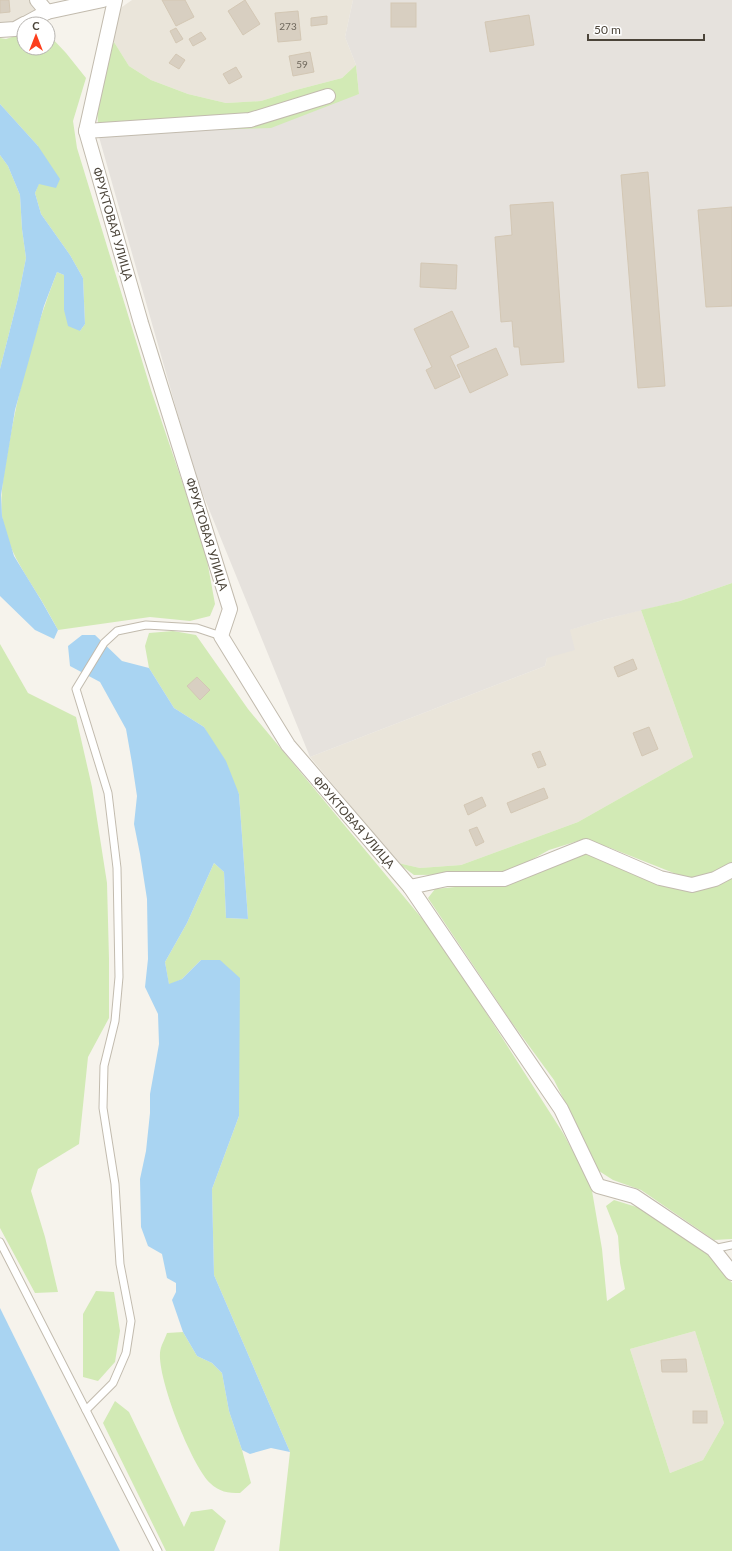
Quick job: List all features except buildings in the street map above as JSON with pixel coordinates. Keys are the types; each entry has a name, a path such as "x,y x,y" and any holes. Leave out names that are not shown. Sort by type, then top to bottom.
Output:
{"street":[{"path":"37,0 47,12"},
{"path":"39,16 47,12 103,0"},
{"name":"ФРУКТОВАЯ УЛИЦА","path":"115,0 86,131 141,323 230,609 222,636 288,745 410,887 561,1109 598,1186 634,1196 713,1249 732,1273"},
{"path":"0,30 16,28"},
{"path":"86,131 250,120 328,96"},
{"path":"410,887 447,879 504,879 586,846 660,878 692,885 715,879 732,870"}],"lane":[{"path":"86,1410 113,1383 126,1353 131,1321 120,1264 115,1184 103,1108 104,1066 115,1021 119,977 117,868 108,793 76,689 104,643 117,631 146,625 197,628 222,636"},
{"path":"0,1242 158,1551"},
{"path":"713,1249 732,1245"}],"shaded area":[{"path":"0,0 31,0 39,10 30,16 16,16 15,26 0,26"},
{"path":"132,0 353,0 345,37 356,65 342,78 261,101 226,103 188,94 151,80 129,66 114,42 114,21 122,7"},
{"path":"353,0 732,0 732,583 680,601 606,619 570,630 575,650 547,658 545,666 310,757 195,475 99,137 359,94 356,65 345,37"},
{"path":"641,610 693,757 578,822 461,865 420,868 398,863 310,757 545,666 547,658 569,630"},
{"path":"695,1331 724,1423 703,1460 670,1473 630,1349"}],"green space":[{"path":"16,36 16,56 56,56 56,42 86,78 73,121 77,148 151,390 205,549 215,604 210,616 190,621 150,617 58,630 16,559 7,538 2,516 2,491 12,427 22,382 41,315 57,272 64,275 64,310 80,331 85,324 83,278 70,255 41,214 35,193 39,183 38,146 0,104 0,38 6,39"},
{"path":"114,42 129,66 151,80 188,94 226,103 261,101 342,78 356,65 359,94 271,128 118,133 99,137 97,110 106,60"},
{"path":"0,155 8,166 20,195 22,229 26,258 18,298 0,369"},
{"path":"732,583 732,1239 714,1240 641,1190 613,1180 599,1171 554,1080 510,1020 428,898 435,889 465,886 509,885 557,862 587,853 664,886 687,891 709,887 608,847 581,840 549,850 506,874 414,875 398,863 420,868 461,865 578,822 693,757 641,610 680,601"},
{"path":"173,631 196,635 248,709 439,939 563,1133 591,1185 602,1249 607,1301 625,1289 620,1263 618,1236 606,1206 614,1200 643,1209 706,1252 732,1283 732,1551 279,1551 290,1452 214,1275 212,1189 239,1116 201,960 182,979 169,985 165,962 187,923 214,863 224,872 226,918 248,919 239,794 204,727 174,708 149,668 145,646 149,633","holes":["695,1331 724,1423 703,1460 670,1473 630,1349"]},
{"path":"0,644 28,693 76,717 92,787 107,883 109,1018 88,1057 79,1144 38,1169 31,1191 45,1237 58,1292 35,1293 0,1228"},
{"path":"96,1291 114,1292 120,1331 115,1362 98,1381 83,1377 83,1314"},
{"path":"183,1332 197,1356 212,1363 222,1373 229,1411 251,1483 240,1493 220,1490 210,1483 202,1473 194,1458 177,1421 164,1382 160,1351 167,1333"},
{"path":"115,1401 129,1412 184,1527 191,1512 212,1509 226,1521 214,1551 166,1551 103,1423"}],"water":[{"path":"0,104 38,146 60,179 56,188 39,184 35,193 41,214 70,255 83,278 85,324 80,331 68,326 64,310 64,275 57,272 44,306 15,410 1,495 2,516 14,556 58,630 54,639 35,630 0,596 0,369 18,298 26,258 22,229 20,195 8,166 0,155"},
{"path":"82,635 95,635 122,661 149,668 174,708 204,727 226,761 239,794 248,919 226,918 224,872 214,863 187,923 165,962 169,984 182,979 201,960 220,960 240,978 239,1116 212,1189 214,1275 290,1452 271,1448 250,1454 242,1450 229,1411 222,1373 212,1363 197,1356 183,1332 172,1300 176,1292 176,1283 167,1278 162,1254 148,1246 141,1227 140,1179 146,1151 150,1113 150,1094 159,1044 158,1014 145,987 148,959 147,899 134,824 137,796 126,729 100,682 70,666 68,646"},
{"path":"0,1308 120,1551 0,1551"}]}
